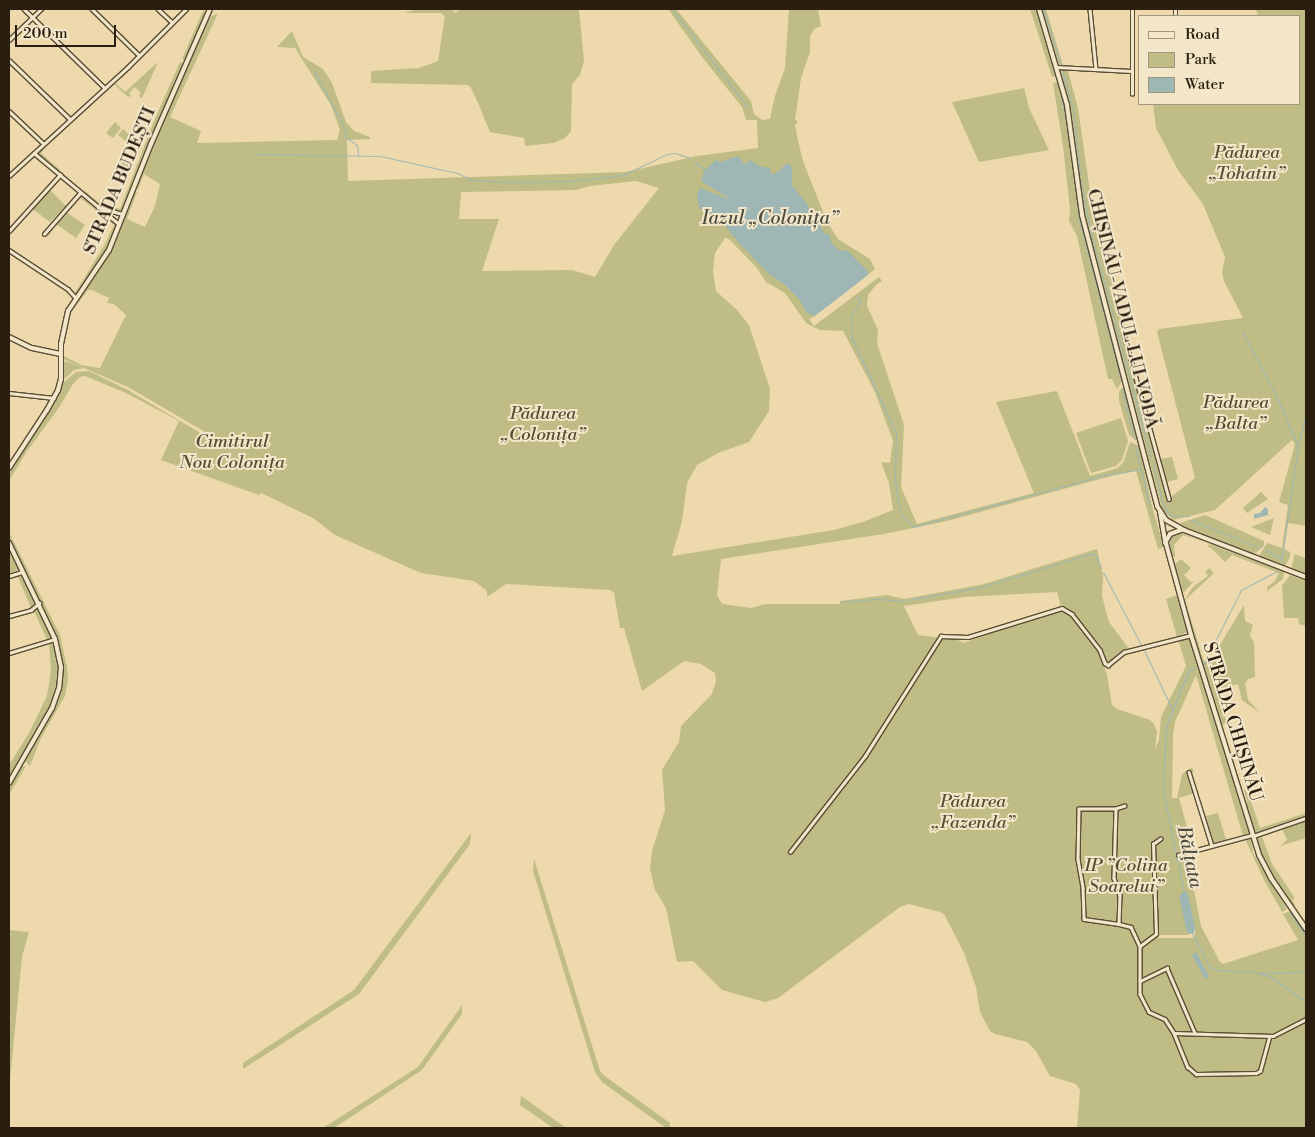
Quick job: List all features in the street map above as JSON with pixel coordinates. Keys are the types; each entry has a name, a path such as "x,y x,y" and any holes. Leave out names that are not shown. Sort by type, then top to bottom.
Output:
{"street":[{"path":"24,9 105,88"},
{"path":"9,40 41,9"},
{"path":"92,9 140,55"},
{"path":"158,9 172,22"},
{"path":"9,176 140,55 186,9"},
{"name":"STRADA BUDEȘTI","path":"9,468 54,398 61,379 60,354 66,318 76,298 105,257 210,9"},
{"name":"CHIȘINĂU-VADUL LUI VODĂ","path":"1039,9 1057,67 1070,122 1082,215 1160,510"},
{"path":"1090,9 1096,69"},
{"path":"1132,9 1132,94"},
{"path":"9,60 70,119"},
{"path":"1057,67 1132,71"},
{"path":"9,111 43,143"},
{"path":"34,153 119,224"},
{"path":"9,230 60,176"},
{"path":"44,234 80,193"},
{"path":"96,206 123,214"},
{"path":"9,250 68,289 76,298"},
{"path":"1124,334 1169,499"},
{"path":"9,337 32,348 60,354"},
{"path":"9,393 54,398"},
{"path":"1160,510 1166,520 1184,530 1306,577"},
{"name":"STRADA CHIȘINĂU","path":"1160,510 1165,542 1191,635 1252,835 1268,872 1306,929"},
{"path":"1165,542 1172,532 1184,530"},
{"path":"9,543 55,640 60,655 61,679 52,708 9,783"},
{"path":"9,576 22,572"},
{"path":"9,616 31,610 39,604"},
{"path":"790,852 879,737 941,636 968,637 1062,608 1072,614 1100,650 1105,663 1108,665 1124,652 1191,635"},
{"path":"9,653 55,640"},
{"path":"1189,772 1212,846"},
{"path":"1125,806 1116,809 1079,809 1078,859 1083,888 1084,919 1131,927 1140,946 1140,994 1149,1012 1165,1019 1174,1033 1188,1067 1196,1074 1256,1073 1260,1070 1269,1037"},
{"path":"1116,809 1114,878 1120,896 1119,924"},
{"path":"1178,855 1306,818"},
{"path":"1140,946 1156,934 1153,844 1160,839"},
{"path":"1140,981 1167,968 1195,1033"},
{"path":"1174,1033 1269,1037 1306,1019"}],"green space":[{"path":"417,9 451,9 456,13 460,9 579,9 584,61 580,75 572,84 571,131 565,138 553,143 525,146 524,138 490,132 470,86 371,83 371,71 419,68 438,61 445,16 441,13 404,13"},
{"path":"668,9 676,9 751,101 754,114 762,120 770,119 775,96 785,68 789,9 818,9 821,26 814,29 810,36 810,52 801,78 795,120 798,121 795,125 799,145 803,161 827,222 838,239 870,259 875,269 868,275 858,264 792,278 815,316 809,319 814,326 879,277 882,281 868,295 867,306 878,330 877,343 904,425 901,487 917,524 1034,493 996,402 1057,391 1090,476 1118,468 1124,461 1130,442 1139,446 1153,510 1164,547 1158,549 1136,471 1115,475 947,521 884,534 721,559 717,595 722,604 751,608 766,604 840,604 840,601 887,595 904,599 984,584 1097,549 1103,576 1102,596 1109,622 1129,649 1109,663 1105,661 1101,649 1073,613 1067,610 1099,651 1107,675 1112,705 1117,709 1150,720 1154,724 1157,732 1155,749 1159,740 1161,717 1186,666 1178,639 1190,639 1250,833 1243,836 1196,675 1175,722 1172,798 1177,798 1182,774 1192,767 1194,773 1191,774 1194,793 1179,798 1193,849 1177,853 1178,856 1187,854 1201,926 1220,962 1223,964 1298,940 1283,914 1290,911 1306,932 1306,1017 1294,1023 1296,1026 1306,1021 1306,1128 1077,1128 1080,1090 1076,1084 1050,1076 1036,1051 1027,1042 990,1031 980,1012 976,987 964,953 944,914 940,912 909,904 900,907 778,998 765,1002 722,990 693,961 677,962 666,908 655,890 650,869 652,851 665,810 662,770 679,742 681,726 712,694 716,681 715,673 701,664 684,661 642,691 624,628 620,628 614,593 610,590 506,584 487,597 487,591 474,581 421,573 335,535 313,518 261,493 259,495 161,460 179,421 126,393 85,376 80,377 73,384 9,481 11,468 46,415 63,383 76,372 89,371 128,390 202,434 210,438 212,436 128,387 63,359 64,349 64,356 81,365 100,368 126,315 114,304 107,303 109,298 92,290 88,290 71,310 110,252 134,191 137,192 127,219 145,227 155,206 160,184 144,174 138,189 135,188 207,19 218,13 170,117 201,131 197,143 337,140 340,130 331,105 295,48 277,47 292,31 303,57 323,69 332,83 346,122 354,131 370,137 370,139 347,140 348,181 626,172 697,156 758,148 757,120 746,120 742,107 702,57","holes":["636,181 659,188 614,245 595,277 572,270 482,271 499,219 459,219 461,192 576,190 590,186","725,238 729,239 757,268 766,282 785,293 806,323 820,330 843,331 875,392 893,441 890,463 881,462 889,483 893,510 863,522 834,530 672,556 682,521 687,483 697,465 718,453 749,442 769,411 770,389 749,325 737,310 716,291 713,271 715,253","1057,592 1061,607 1067,610 1053,611 963,643 958,640 918,635 904,606 964,597","1195,928 1195,936 1191,938 1158,938 1158,935 1190,934 1186,932"]},
{"path":"1030,9 1037,9 1058,76 1052,77"},
{"path":"1042,9 1046,9 1063,66 1059,65"},
{"path":"1256,9 1306,9 1306,526 1288,523 1284,549 1290,552 1290,557 1285,566 1259,556 1267,543 1282,548 1288,505 1279,502 1295,444 1292,440 1215,510 1173,520 1162,509 1080,197 1073,124 1061,71 1066,68 1068,71 1078,108 1096,233 1100,233 1160,459 1172,457 1178,479 1167,482 1171,497 1195,478 1157,332 1159,329 1243,318 1224,281 1222,273 1225,257 1203,204 1178,170 1156,128 1153,105 1300,105 1300,15 1258,15"},
{"path":"203,11 206,12 185,60 182,59"},
{"path":"183,15 134,65 133,64"},
{"path":"158,62 142,98 139,96 141,93 135,87 129,93 131,96 128,97 113,83 128,69 115,83 125,92"},
{"path":"180,62 184,63 149,143 123,210 120,212 97,204 83,193 85,191 98,202 120,209 154,121"},
{"path":"1060,82 1072,146 1079,211 1123,379 1117,389 1112,379 1108,379 1077,236 1069,221 1070,209 1063,146 1053,83"},
{"path":"1024,88 1029,108 1049,150 979,162 952,102"},
{"path":"115,122 121,128 113,138 106,133"},
{"path":"123,129 134,139 129,144 118,135"},
{"path":"136,140 142,146 136,152 130,146"},
{"path":"43,146 45,148 41,153 61,171 59,173 39,156 39,150"},
{"path":"124,157 131,162 121,175 114,169"},
{"path":"49,189 66,206 50,222 31,208"},
{"path":"79,197 117,226 102,259 76,295 75,293 104,246 114,225"},
{"path":"78,198 66,212 85,225 76,238 56,224 48,236 46,232"},
{"path":"63,361 83,368 74,370 63,380"},
{"path":"1125,386 1137,441 1129,435 1119,401 1119,391"},
{"path":"1121,418 1128,441 1122,460 1116,466 1091,473 1076,433"},
{"path":"1261,492 1268,499 1247,513 1243,508"},
{"path":"1205,515 1264,541 1264,546 1254,554 1185,527 1180,523"},
{"path":"1274,518 1270,535 1251,527"},
{"path":"9,532 60,635 67,667 68,681 65,696 41,738 30,766 25,761 60,693 63,672 56,638 9,540"},
{"path":"1177,532 1204,542 1183,535 1174,545 1175,557 1172,556 1169,540"},
{"path":"1209,544 1284,572 1283,579 1267,591 1267,587 1275,581 1279,573 1232,555 1225,562 1210,547 1208,548"},
{"path":"9,547 20,569 9,574"},
{"path":"1306,552 1306,574 1292,569 1295,554 1305,558"},
{"path":"1181,559 1191,568 1184,575 1191,582 1194,581 1184,592 1181,590 1174,565"},
{"path":"1209,568 1214,573 1185,600 1204,662 1212,658 1244,605 1245,621 1253,625 1250,635 1254,643 1255,677 1248,679 1245,683 1248,700 1260,713 1242,700 1238,684 1216,689 1227,723 1221,725 1184,601 1193,587 1208,576 1205,572"},
{"path":"22,575 36,603 31,608 18,577"},
{"path":"1290,575 1306,581 1306,626 1299,624 1298,618 1284,618 1282,586"},
{"path":"1177,595 1187,632 1177,637 1166,599"},
{"path":"39,607 53,638 47,640 34,611"},
{"path":"55,643 60,675 53,702 9,780 9,765 29,733 47,696 51,670 49,644"},
{"path":"26,766 9,795 9,786 21,767"},
{"path":"1247,789 1260,828 1306,813 1306,817 1256,833 1253,831 1245,804 1247,802 1244,790"},
{"path":"1218,813 1226,840 1213,843 1206,816"},
{"path":"1306,819 1306,838 1280,846 1287,840 1281,827"},
{"path":"471,833 470,844 359,994 243,1069 243,1063 354,990"},
{"path":"1261,834 1272,864 1295,898 1292,900 1295,905 1293,907 1262,858 1256,839"},
{"path":"1251,838 1253,853 1287,909 1282,912 1264,880 1245,839"},
{"path":"534,859 600,1071 670,1123 670,1128 666,1128 602,1082 595,1072 533,871"},
{"path":"9,930 29,932 22,957 9,1091"},
{"path":"462,1005 462,1014 422,1070 334,1128 323,1128 418,1067"},
{"path":"521,1096 566,1128 553,1128 520,1105"}],"water":[{"name":"Iazul „Colonița”","path":"738,156 744,164 751,160 759,166 770,168 771,173 775,174 786,164 790,164 792,169 792,185 807,204 825,234 829,234 831,242 839,250 848,251 868,271 868,275 815,316 807,313 799,299 784,284 770,275 739,243 720,219 712,217 699,208 697,194 700,188 731,200 701,181 704,171 716,160 720,162"},
{"path":"1265,507 1268,509 1268,515 1254,519 1254,514 1260,513"},
{"path":"1185,891 1188,894 1195,928 1194,933 1190,934 1187,932 1179,896"},
{"path":"1196,952 1209,977 1205,979 1192,955"}],"waterway":[{"path":"672,9 747,106"},
{"path":"1036,9 1057,77"},
{"path":"1043,9 1061,64"},
{"path":"1062,70 1073,110 1080,176"},
{"path":"314,71 346,131 345,137 357,145 358,155"},
{"path":"1058,82 1069,133 1079,219 1121,380"},
{"path":"254,154 380,156 457,173 472,180 510,182 572,181 623,175 667,154 675,153 690,158"},
{"path":"694,161 705,170"},
{"path":"1081,182 1089,225"},
{"path":"1090,230 1151,457"},
{"path":"857,295 860,302 851,316 851,336 896,433 895,480 899,510"},
{"path":"1242,331 1276,395 1298,446"},
{"path":"1122,388 1134,439"},
{"path":"1281,563 1298,446 1306,414"},
{"path":"1135,445 1149,503"},
{"path":"1153,463 1162,502 1167,512 1172,516 1189,516"},
{"path":"900,513 913,527 1105,475 1141,469"},
{"path":"1191,520 1261,548"},
{"path":"1266,550 1281,558"},
{"name":"Bălţata","path":"908,600 982,587 1089,554 1095,554 1101,568"},
{"path":"1203,665 1241,590 1277,571"},
{"name":"Bălţata","path":"1103,572 1141,645"},
{"name":"Bălţata","path":"841,602 879,599 903,601"},
{"name":"Bălţata","path":"1144,650 1172,709"},
{"name":"Bălţata","path":"1184,893 1163,790 1166,726 1188,672 1196,667"},
{"path":"1290,913 1306,937"},
{"name":"Bălţata","path":"1192,933 1209,967 1216,970 1254,972 1271,977 1306,1002"},
{"path":"1258,973 1306,972"}],"park label":[{"name":"Pădurea „Tohatin”","path":"1247,164"},
{"name":"Pădurea „Balta”","path":"1236,414"},
{"name":"Pădurea „Colonița”","path":"543,425"},
{"name":"Cimitirul Nou Colonița","path":"232,453"},
{"name":"Pădurea „Fazenda”","path":"973,813"},
{"name":"IP ”Colina Soarelui”","path":"1126,878"}]}
